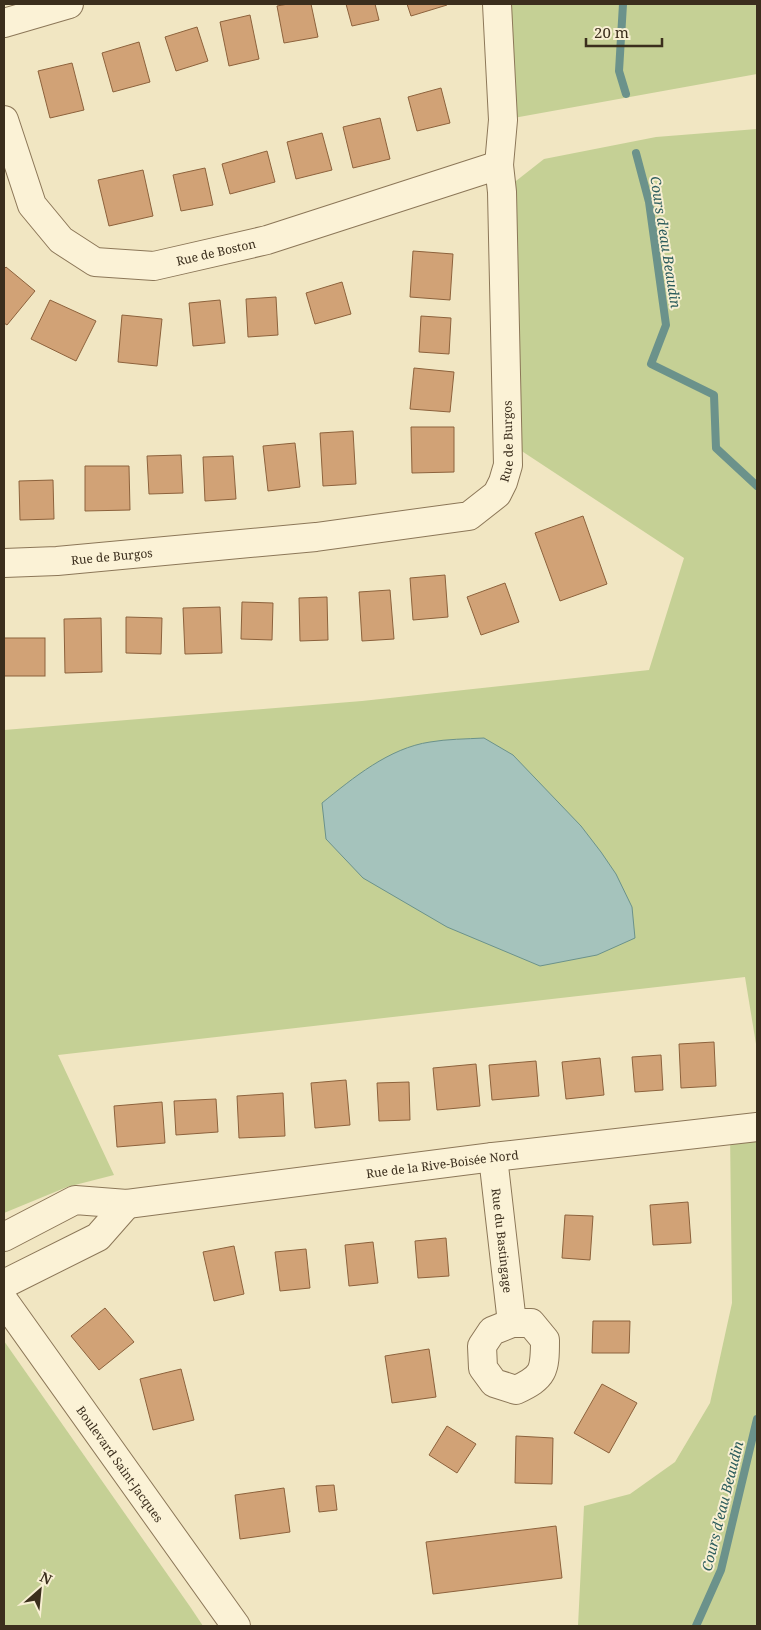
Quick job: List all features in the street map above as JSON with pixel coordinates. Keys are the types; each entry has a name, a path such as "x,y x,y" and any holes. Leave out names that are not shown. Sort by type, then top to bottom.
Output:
{"street":[{"path":"4,23 69,4"},
{"name":"Rue de Burgos","path":"4,563 57,561 316,537 468,516 497,494 508,465 502,192 499,166 503,120 497,4"},
{"name":"Rue de Boston","path":"4,120 32,205 61,240 95,262 154,266 267,240 499,166"},
{"name":"Rue de la Rive-Boisée Nord","path":"4,1237 75,1200 127,1204 493,1157 757,1127"},
{"name":"Rue du Bastingage","path":"493,1157 512,1323"},
{"path":"4,1284 98,1236 127,1204"},
{"name":"Boulevard Saint-Jacques","path":"4,1301 236,1626"}],"green space":[{"path":"497,4 757,4 757,74 503,120"},
{"path":"757,129 757,1050 745,977 58,1055 114,1175 67,1187 4,1213 4,730 362,701 649,670 684,558 508,442 502,192 544,159 656,137"},
{"path":"757,1127 757,1626 578,1626 584,1506 630,1494 675,1462 710,1403 732,1303 730,1130"},
{"path":"4,1341 191,1608 203,1626 4,1626"}],"water":[{"path":"484,738 513,755 581,826 601,852 616,874 632,907 635,938 597,955 540,966 447,927 363,878 326,839 322,803 372,765 415,745 443,740"}],"building":[{"path":"311,4 318,37 284,43 277,6"},
{"path":"346,4 375,4 379,20 352,26"},
{"path":"407,4 447,4 447,5 411,16"},
{"path":"250,15 259,59 229,66 220,22"},
{"path":"197,27 208,61 176,71 165,37"},
{"path":"139,42 150,82 113,92 102,53"},
{"path":"72,63 84,110 50,118 38,71"},
{"path":"441,88 450,123 417,131 408,97"},
{"path":"380,118 390,159 353,168 343,127"},
{"path":"322,133 332,170 296,179 287,142"},
{"path":"267,151 275,182 230,194 222,164"},
{"path":"205,168 213,205 181,211 173,175"},
{"path":"143,170 153,216 109,226 98,180"},
{"path":"413,251 453,254 450,300 410,297"},
{"path":"6,267 35,291 7,325 4,323 4,269"},
{"path":"342,282 351,314 315,324 306,293"},
{"path":"276,297 278,335 248,337 246,299"},
{"path":"50,300 96,321 76,361 31,339"},
{"path":"220,300 225,343 193,346 189,303"},
{"path":"122,315 162,319 157,366 118,362"},
{"path":"421,316 451,318 449,354 419,352"},
{"path":"414,368 454,372 450,412 410,409"},
{"path":"411,427 454,427 454,472 412,473"},
{"path":"353,431 356,484 323,486 320,433"},
{"path":"295,443 300,487 268,491 263,446"},
{"path":"181,455 183,493 149,494 147,456"},
{"path":"233,456 236,499 205,501 203,457"},
{"path":"85,466 129,466 130,510 85,511"},
{"path":"53,480 54,519 20,520 19,481"},
{"path":"583,516 607,584 560,601 535,533"},
{"path":"445,575 448,617 413,620 410,578"},
{"path":"505,583 519,622 481,635 467,597"},
{"path":"390,590 394,639 362,641 359,592"},
{"path":"327,597 328,640 300,641 299,598"},
{"path":"242,602 273,603 272,640 241,639"},
{"path":"220,607 222,653 185,654 183,608"},
{"path":"126,617 162,618 161,654 126,653"},
{"path":"101,618 102,672 65,673 64,619"},
{"path":"4,638 45,638 45,676 4,676"},
{"path":"714,1042 716,1086 681,1088 679,1044"},
{"path":"661,1055 663,1090 635,1092 632,1057"},
{"path":"600,1058 604,1095 566,1099 562,1062"},
{"path":"536,1061 539,1096 492,1100 489,1065"},
{"path":"476,1064 480,1106 437,1110 433,1068"},
{"path":"346,1080 350,1125 315,1128 311,1083"},
{"path":"409,1082 410,1120 379,1121 377,1083"},
{"path":"283,1093 285,1136 239,1138 237,1096"},
{"path":"216,1099 218,1132 176,1135 174,1101"},
{"path":"162,1102 165,1143 117,1147 114,1106"},
{"path":"688,1202 691,1243 653,1245 650,1205"},
{"path":"565,1215 593,1216 590,1260 562,1258"},
{"path":"446,1238 449,1276 418,1278 415,1241"},
{"path":"373,1242 378,1283 349,1286 345,1245"},
{"path":"234,1246 244,1294 214,1301 203,1252"},
{"path":"306,1249 310,1288 280,1291 275,1252"},
{"path":"105,1308 134,1342 99,1370 71,1336"},
{"path":"593,1321 630,1321 629,1353 592,1353"},
{"path":"429,1349 436,1397 392,1403 385,1356"},
{"path":"181,1369 194,1420 153,1430 140,1379"},
{"path":"602,1384 637,1403 609,1453 574,1433"},
{"path":"447,1426 476,1444 457,1473 429,1455"},
{"path":"516,1436 553,1438 552,1484 515,1483"},
{"path":"334,1485 337,1510 319,1512 316,1486"},
{"path":"284,1488 290,1532 240,1539 235,1495"},
{"path":"556,1526 562,1578 433,1594 426,1542"}],"waterway":[{"name":"Cours d'eau Beaudin","path":"623,4 619,71 626,94"},
{"name":"Cours d'eau Beaudin","path":"636,153 649,202 666,325 651,364 714,395 716,448 757,486"},
{"name":"Cours d'eau Beaudin","path":"696,1626 721,1570 757,1419"}]}
